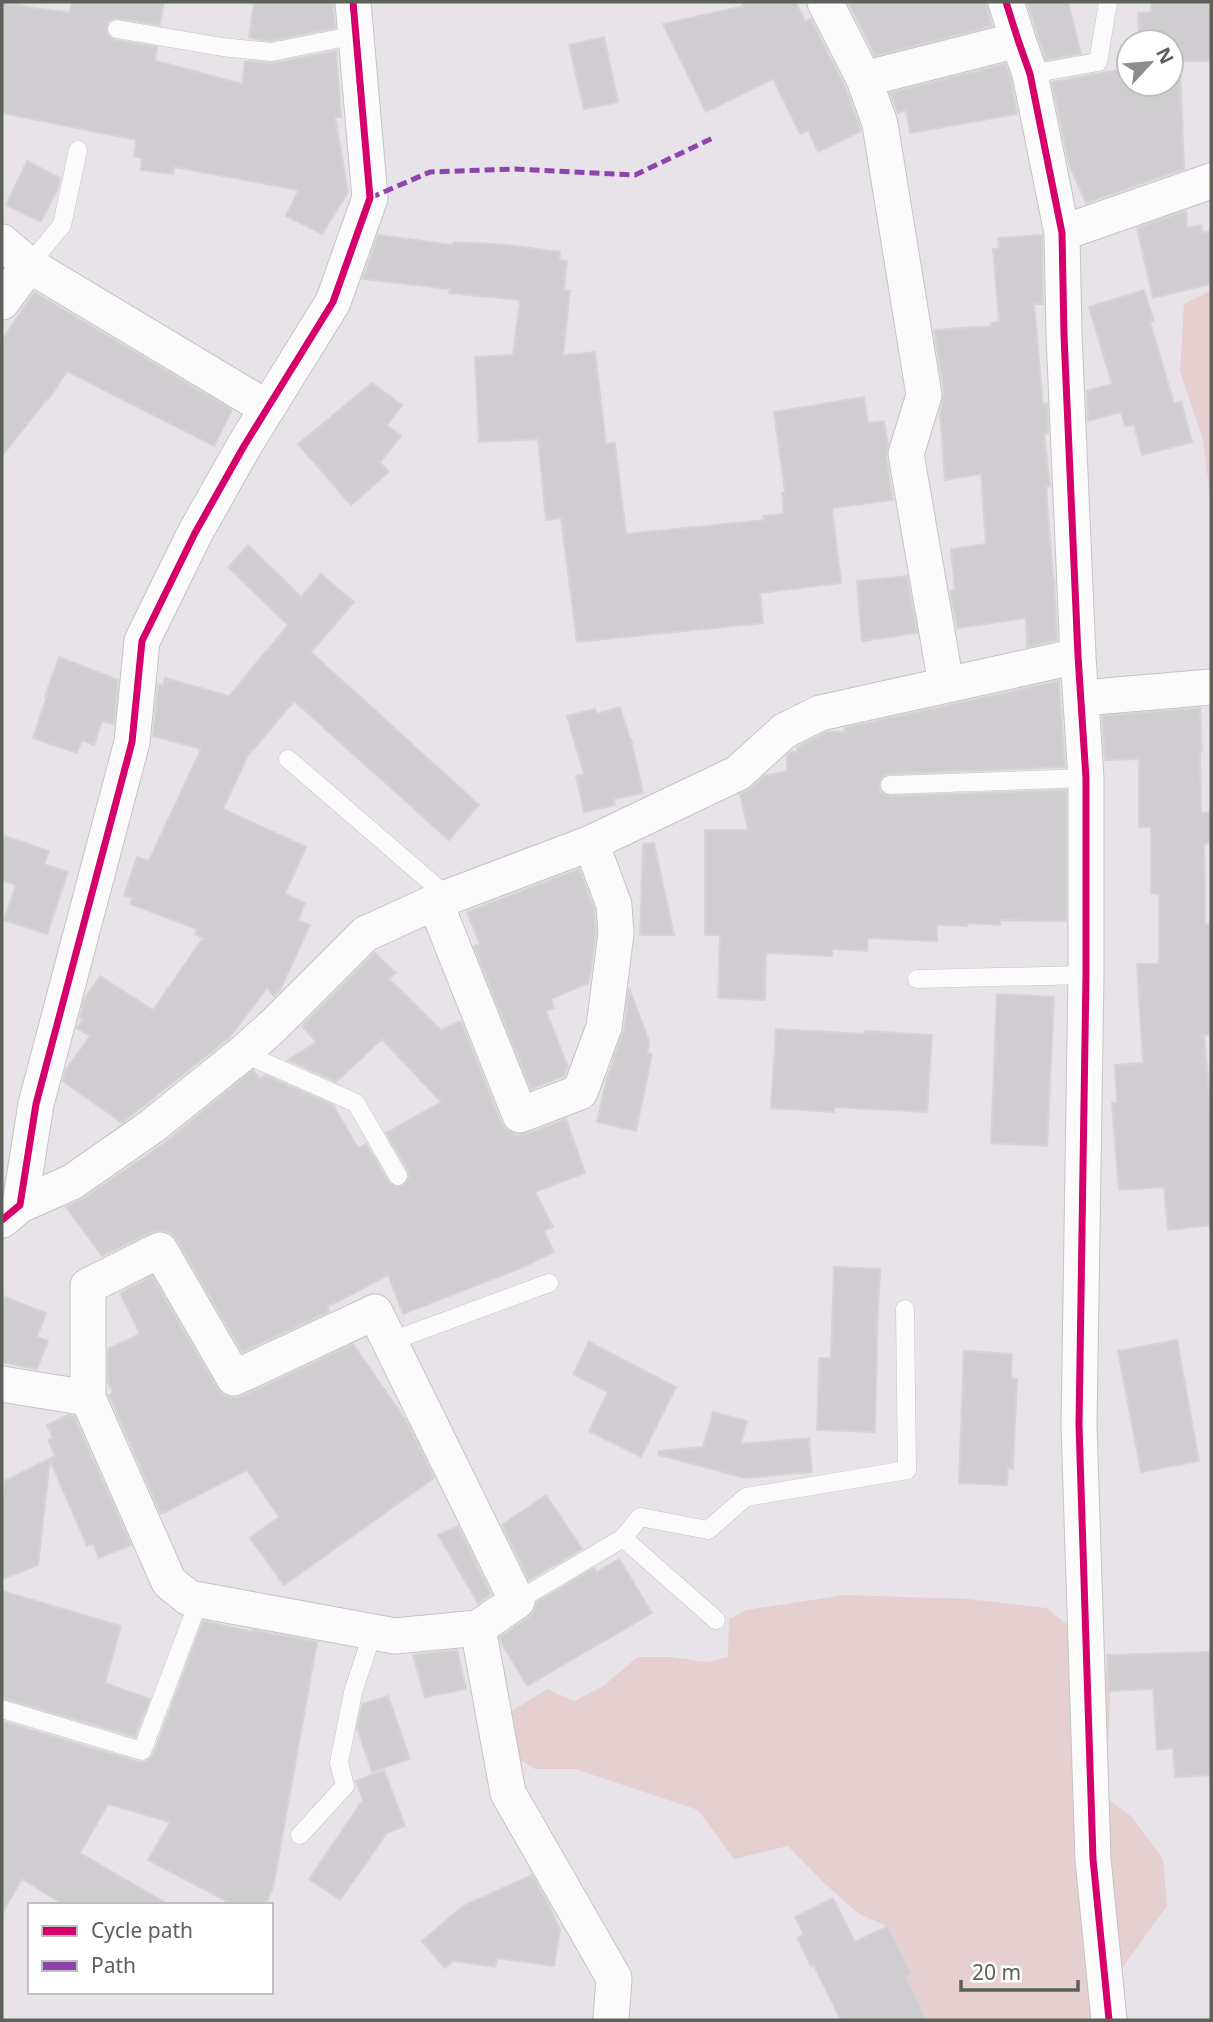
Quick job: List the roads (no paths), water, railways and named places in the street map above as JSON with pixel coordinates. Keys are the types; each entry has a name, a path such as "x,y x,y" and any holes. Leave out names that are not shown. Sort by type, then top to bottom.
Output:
{"street":[{"path":"825,2 864,79 880,124 924,395 906,454 946,684"},
{"path":"1006,2 1030,74 1062,233 1065,349 1086,778 1086,975 1079,1424 1093,1859 1109,2020"},
{"path":"11,1213 36,1104 132,742 142,641 195,533 267,408 333,302 370,198 355,18"},
{"path":"864,79 1018,40"},
{"path":"1062,233 1211,181"},
{"path":"2,242 29,265 267,408"},
{"path":"2,302 29,265"},
{"path":"11,1213 72,1182 151,1127 273,1026 365,934 441,900 591,843 738,773 784,731 820,713 1079,656"},
{"path":"1082,698 1211,687"},
{"path":"441,900 520,1115 580,1093 604,1027 616,934 614,905 591,843"},
{"path":"160,1250 234,1378 374,1312 517,1601 478,1628 395,1636 189,1598 169,1582 88,1398 88,1286 160,1250"},
{"path":"2,1384 88,1398"},
{"path":"478,1628 508,1793 614,1978 611,2020"}],"lane":[{"path":"1030,74 1098,62 1108,2"},
{"path":"117,29 222,47 271,51 355,18"},
{"path":"29,265 62,225 78,150"},
{"path":"288,759 441,900"},
{"path":"890,785 1086,778"},
{"path":"917,979 1086,975"},
{"path":"243,1053 356,1103 398,1176"},
{"path":"389,1342 549,1283"},
{"path":"517,1601 623,1538 640,1517 708,1530 746,1497 907,1470 905,1309"},
{"path":"623,1538 716,1620"},
{"path":"2,1709 142,1751 199,1600"},
{"path":"300,1835 345,1786 339,1763 353,1692 373,1632"}]}
